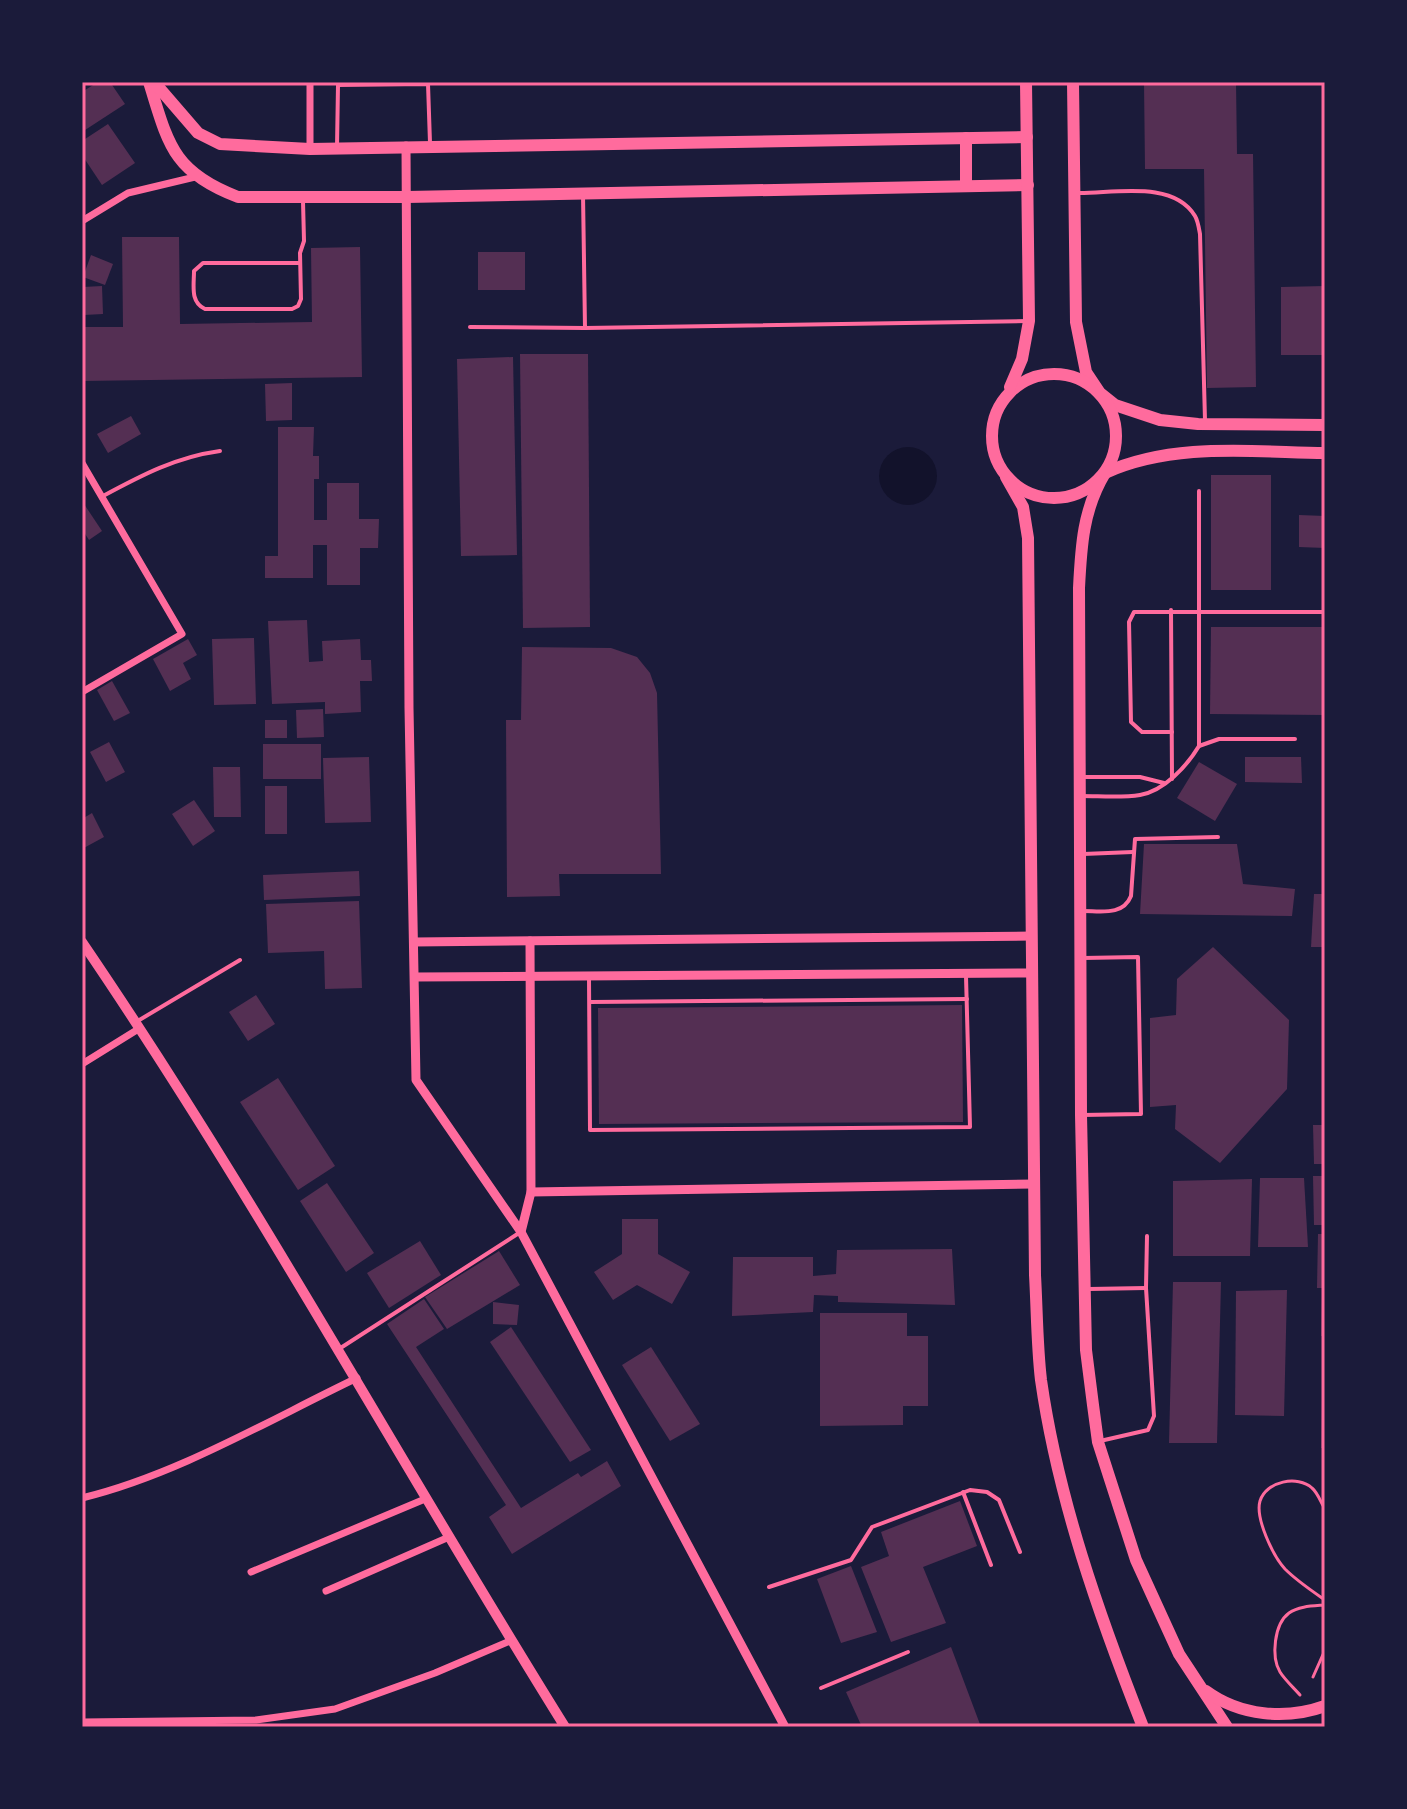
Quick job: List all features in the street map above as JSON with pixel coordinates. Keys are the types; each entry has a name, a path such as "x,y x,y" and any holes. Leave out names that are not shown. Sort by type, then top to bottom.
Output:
{"main road":[{"path":"151,82 198,133 220,144 310,149 1027,137"},
{"path":"151,82 169,147 195,177 238,197 407,197 1028,185"},
{"path":"1026,82 1029,321 1017,377 1001,404 991,434 998,463 1023,507 1028,538 1035,1275 1041,1376 1050,1433 1073,1528 1143,1727"},
{"path":"1073,82 1076,322 1086,372 1109,406 1117,433 1111,464 1091,500 1081,543 1079,588 1081,1115 1086,1350 1098,1442 1136,1560 1174,1643 1227,1727"},
{"path":"966,138 966,186"},
{"path":"1001,404 1010,392 1024,382 1055,374 1088,383 1115,405 1160,420 1205,424 1325,425"},
{"path":"1006,477 1017,487 1036,496 1056,499 1077,494 1095,484 1105,473 1128,462 1164,454 1325,453"},
{"path":"82,942 138,1025 357,1378 425,1499 560,1725"},
{"path":"1200,1687 1230,1704 1260,1712 1295,1714 1319,1708"}],"street":[{"path":"310,82 310,149"},
{"path":"406,146 409,708 416,1080 521,1232 785,1727"},
{"path":"82,221 128,193 195,177"},
{"path":"82,463 182,634 82,692"},
{"path":"82,480 91,475"},
{"path":"414,942 1032,936"},
{"path":"521,1232 531,1192 530,941"},
{"path":"415,977 1032,973"},
{"path":"82,1064 138,1025"},
{"path":"531,1192 1034,1184"},
{"path":"82,1498 105,1493 177,1465 357,1378"},
{"path":"251,1572 425,1499"},
{"path":"326,1591 449,1537"},
{"path":"82,1722 256,1724 335,1709 435,1673 510,1641"}],"lane":[{"path":"337,148 338,85 428,84 430,146"},
{"path":"1074,193 1151,192 1170,196 1195,216 1200,234 1205,424"},
{"path":"583,193 585,328"},
{"path":"300,263 203,263 194,271 194,299 197,306 205,309 292,309 298,306 301,299 300,253 304,241 303,197"},
{"path":"470,327 1029,321"},
{"path":"103,496 165,464 220,451"},
{"path":"1081,796 1143,795 1172,779 1188,765 1199,746 1199,491"},
{"path":"1171,610 1172,779"},
{"path":"1172,732 1142,732 1131,722 1129,622 1134,612 1325,612"},
{"path":"1199,746 1219,739 1295,739"},
{"path":"1081,777 1140,777 1164,783"},
{"path":"1080,911 1118,911 1128,905 1135,839 1218,837"},
{"path":"1081,854 1133,852"},
{"path":"1081,958 1138,957 1141,1114 1081,1115"},
{"path":"138,1025 240,960"},
{"path":"589,976 590,1130 606,1130 970,1127 966,974"},
{"path":"590,1002 967,999"},
{"path":"339,1349 521,1232"},
{"path":"1098,1442 1148,1430 1154,1416 1146,1288 1147,1236"},
{"path":"1084,1290 1146,1288"},
{"path":"769,1587 851,1560 872,1527 963,1492 982,1490 995,1497 1002,1505 1020,1552"},
{"path":"963,1492 991,1565"},
{"path":"821,1688 908,1652"}],"path":[{"path":"1325,1509 1313,1489 1300,1481 1274,1485 1265,1491 1259,1503 1262,1526 1284,1568 1325,1602"},
{"path":"1319,1708 1281,1674 1276,1663 1276,1646 1279,1626 1288,1614 1325,1602"},
{"path":"1313,1677 1325,1650"}],"shaded area":[{"path":"908,447 929,455 937,476 929,497 908,505 887,497 879,476 887,455"}],"building":[{"path":"98,82 110,82 125,104 82,132 82,92"},
{"path":"1144,82 1236,82 1237,154 1253,154 1256,387 1207,388 1204,169 1145,169"},
{"path":"108,124 135,163 102,185 82,155 82,141"},
{"path":"122,237 179,237 180,324 312,322 311,248 360,247 362,377 82,381 82,327 123,327"},
{"path":"478,252 525,252 525,290 478,290"},
{"path":"91,255 113,264 105,285 83,277"},
{"path":"102,286 103,314 84,315 83,287"},
{"path":"1325,286 1325,355 1281,355 1281,287"},
{"path":"520,354 588,354 590,627 523,628"},
{"path":"513,357 517,555 461,556 457,359"},
{"path":"292,383 292,420 266,421 265,384"},
{"path":"131,416 141,434 108,453 97,434"},
{"path":"278,427 314,427 313,456 319,456 319,479 314,479 314,520 327,520 327,483 359,483 359,519 379,519 378,548 360,548 360,585 327,585 327,545 313,545 313,578 265,578 265,556 278,556"},
{"path":"1211,475 1271,475 1271,590 1211,590"},
{"path":"82,501 102,531 89,540 82,529"},
{"path":"1299,515 1325,516 1325,548 1299,547"},
{"path":"307,620 309,662 323,661 322,641 360,639 361,660 371,660 372,681 360,681 361,712 325,714 325,702 272,704 268,621"},
{"path":"1211,627 1325,627 1325,715 1210,714"},
{"path":"254,638 256,704 214,705 212,639"},
{"path":"188,639 197,655 183,663 191,679 170,691 153,659"},
{"path":"522,647 611,648 637,657 650,673 657,693 661,874 559,874 560,896 507,897 506,720 521,720"},
{"path":"112,681 130,713 114,721 97,690"},
{"path":"323,709 324,737 297,738 296,710"},
{"path":"265,720 287,720 287,738 265,738"},
{"path":"109,742 125,772 106,782 90,752"},
{"path":"263,744 321,744 321,779 263,779"},
{"path":"369,757 371,822 325,823 323,758"},
{"path":"1245,757 1301,757 1302,783 1245,782"},
{"path":"1199,762 1237,784 1215,821 1177,798"},
{"path":"213,767 240,767 241,817 214,817"},
{"path":"265,786 287,786 287,834 265,834"},
{"path":"194,800 215,831 193,846 172,814"},
{"path":"92,813 104,837 82,849 82,819"},
{"path":"1144,844 1237,844 1243,884 1295,889 1292,916 1140,914"},
{"path":"359,871 360,896 264,900 263,875"},
{"path":"1314,894 1325,894 1325,947 1311,947"},
{"path":"359,901 362,988 325,989 324,951 268,953 266,904"},
{"path":"1213,947 1289,1020 1287,1089 1220,1163 1175,1129 1176,1105 1150,1107 1150,1018 1176,1015 1177,979"},
{"path":"256,995 275,1024 248,1041 229,1012"},
{"path":"962,1005 963,1122 599,1124 598,1008"},
{"path":"278,1078 335,1166 298,1190 240,1102"},
{"path":"1313,1125 1325,1125 1325,1164 1314,1164"},
{"path":"1313,1176 1325,1176 1325,1225 1314,1225"},
{"path":"1260,1178 1304,1178 1308,1247 1258,1247"},
{"path":"1252,1179 1250,1256 1173,1256 1173,1181"},
{"path":"327,1183 374,1253 346,1272 300,1201"},
{"path":"622,1219 658,1219 658,1254 690,1272 672,1304 637,1285 613,1300 594,1272 622,1254"},
{"path":"1318,1234 1325,1234 1325,1288 1317,1288"},
{"path":"420,1241 441,1275 389,1308 367,1273"},
{"path":"952,1249 955,1305 838,1302 838,1296 814,1295 813,1312 732,1316 733,1257 813,1257 813,1276 836,1274 837,1250"},
{"path":"499,1251 520,1285 447,1329 425,1297"},
{"path":"1173,1282 1221,1282 1217,1443 1169,1443"},
{"path":"1287,1290 1284,1416 1235,1415 1236,1291"},
{"path":"1322,1296 1325,1296 1325,1336 1321,1336"},
{"path":"424,1299 444,1329 416,1347 521,1508 578,1473 581,1477 607,1461 621,1486 512,1554 489,1517 506,1505 387,1324"},
{"path":"493,1302 519,1305 517,1325 493,1324"},
{"path":"820,1313 907,1313 907,1336 928,1336 928,1406 903,1406 903,1425 820,1426"},
{"path":"511,1327 591,1450 570,1462 490,1342"},
{"path":"651,1347 700,1424 670,1441 622,1365"},
{"path":"1322,1400 1325,1400 1325,1448 1321,1448"},
{"path":"960,1501 977,1546 923,1567 946,1623 891,1642 861,1567 889,1556 881,1532"},
{"path":"851,1566 877,1632 841,1643 817,1579"},
{"path":"951,1647 981,1727 862,1727 846,1692"}]}
